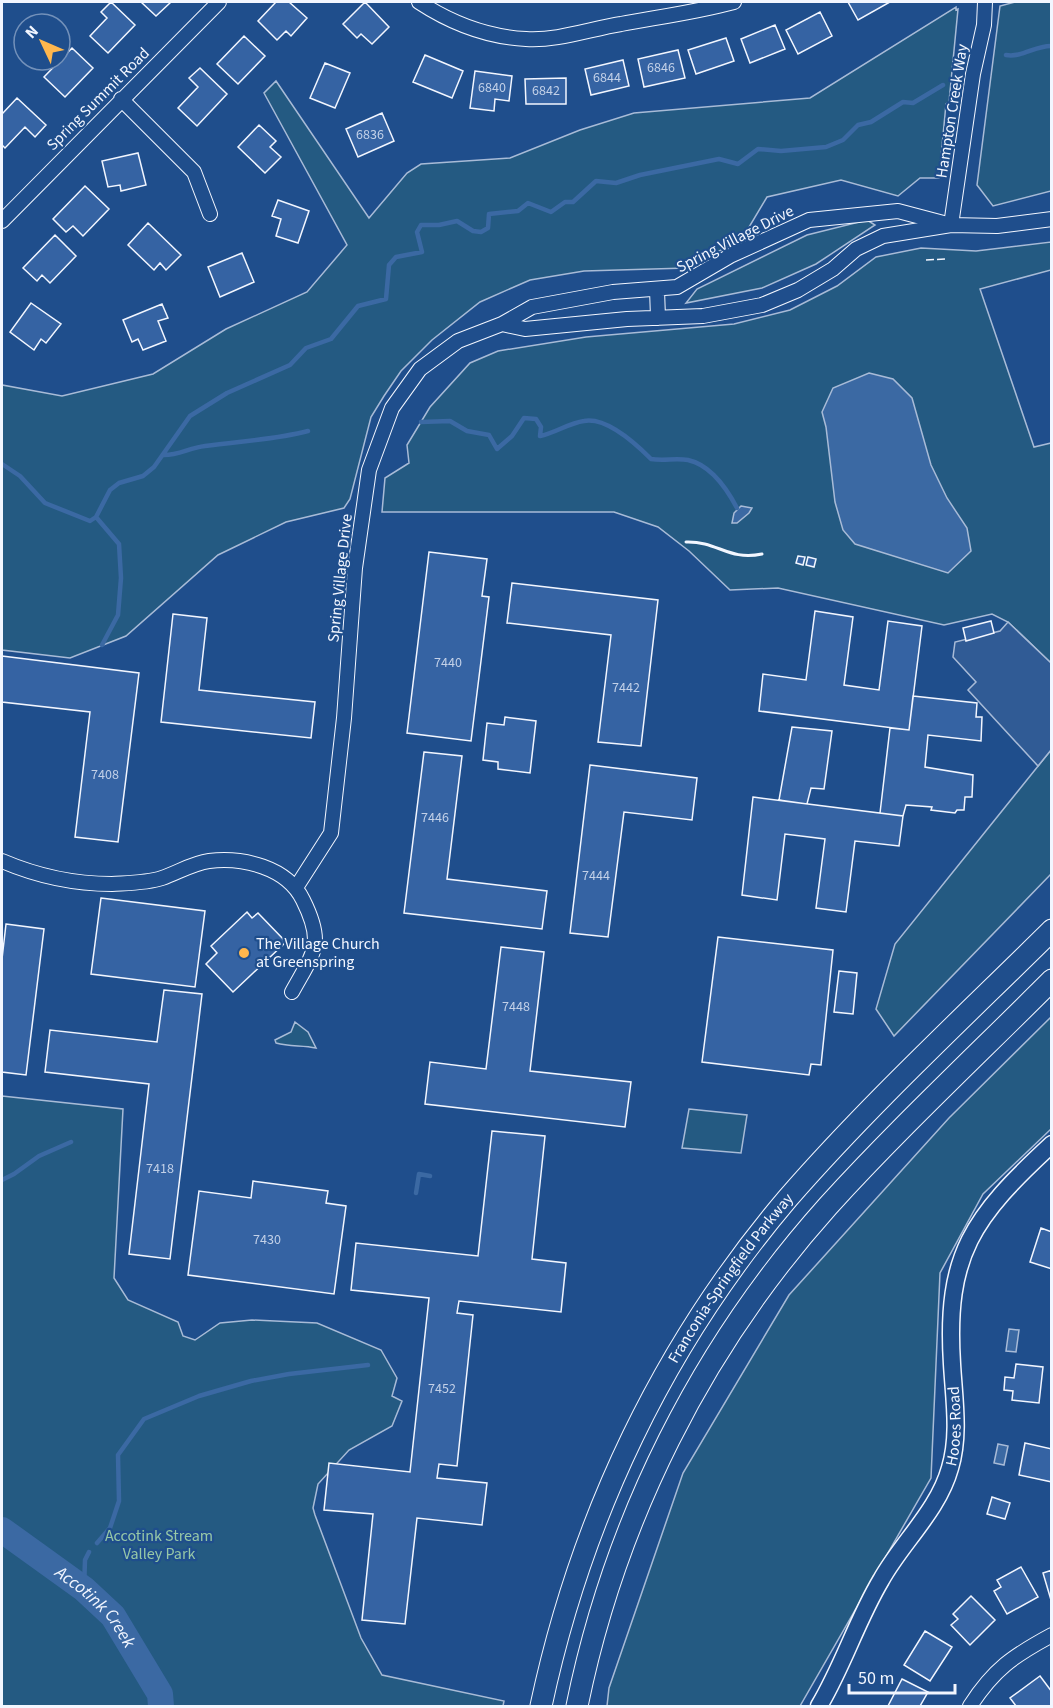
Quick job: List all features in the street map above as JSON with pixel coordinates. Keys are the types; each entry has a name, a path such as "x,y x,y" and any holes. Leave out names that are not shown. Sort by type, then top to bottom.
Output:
{"main road":[{"name":"Franconia-Springfield Parkway","path":"541,1707 563,1615 597,1514 639,1421 692,1328 738,1262 804,1181 1052,930"},
{"name":"Franconia-Springfield Parkway","path":"577,1707 603,1603 635,1513 679,1418 724,1343 784,1260 829,1206 1052,980"}],"street":[{"name":"Spring Summit Road","path":"2,220 219,2"},
{"path":"418,2 442,17 485,33 527,40 561,36 708,9 734,2"},
{"name":"Hampton Creek Way","path":"951,225 973,74 984,25 984,2"},
{"path":"121,99 194,172 210,214"},
{"name":"Spring Village Drive","path":"297,886 331,833 344,718 355,568 369,470 393,408 420,369 458,341 502,324 532,307 613,292 677,287 730,256 809,220 898,211 951,225"},
{"name":"Spring Village Drive","path":"502,324 525,329 703,316 762,305 798,290 833,269 856,249 883,236 951,225 997,226 1052,219"},
{"path":"657,289 658,318"},
{"path":"2,861 30,873 76,882 114,884 159,879 207,861 241,860 276,872 297,886 313,920 316,949 292,992"},
{"name":"Hooes Road","path":"819,1707 880,1580 938,1498 949,1472 956,1426 951,1310 953,1285 962,1257 987,1211 1052,1144"},
{"path":"970,1707 993,1672 1022,1651 1052,1635"}],"green space":[{"path":"1015,2 1051,2 1051,191 993,206 977,185 1000,6"},
{"path":"956,7 956,10 958,9 949,102 946,104 939,178 920,178 898,196 841,180 767,197 742,239 687,268 584,271 530,280 480,302 432,340 401,371 384,396 371,417 350,499 344,508 286,522 218,555 126,636 70,658 2,650 2,385 62,396 153,374 226,329 307,292 347,245 264,93 276,81 369,218 407,173 421,164 510,158 580,130 634,113 810,98"},
{"path":"867,220 875,225 816,264 762,288 686,303 697,289 807,235"},
{"path":"1051,242 1051,270 980,289 1034,447 1051,443 1051,663 1008,622 992,614 944,625 778,588 730,590 689,551 658,527 614,512 382,512 385,478 409,463 407,445 430,407 470,363 498,351 586,337 734,324 790,310 837,286 876,257 921,248 976,251"},
{"path":"1051,750 1051,874 894,1036 876,1009 895,944"},
{"path":"1051,1017 1051,1129 983,1194 940,1273 931,1478 800,1706 607,1706 609,1688 683,1473 789,1295 949,1118"},
{"path":"295,1022 308,1032 316,1048 276,1043 275,1040 291,1032"},
{"name":"Accotink Stream Valley Park","path":"2,1096 123,1109 114,1278 128,1300 178,1322 183,1336 195,1340 220,1323 252,1320 317,1323 381,1350 397,1378 392,1396 402,1401 392,1426 349,1450 318,1484 313,1508 315,1515 361,1638 382,1675 504,1701 503,1706 2,1706"},
{"path":"689,1109 747,1115 741,1153 682,1148"}],"shaded area":[{"path":"869,373 893,379 912,398 931,465 947,498 967,528 971,551 948,573 855,544 843,530 835,502 826,427 822,412 833,388"},
{"path":"741,506 752,508 737,523 732,523 734,513"},
{"path":"1008,622 1051,663 1051,750 1038,766 968,690 976,682 953,657 955,642 1000,631"},
{"path":"1009,1329 1019,1330 1016,1352 1006,1351"},
{"path":"998,1444 1008,1446 1004,1465 994,1463"}],"building":[{"path":"111,2 135,25 108,53 90,36 107,18 101,12"},
{"path":"141,2 171,2 156,16"},
{"path":"276,2 289,2 307,18 291,36 286,31 277,40 258,21"},
{"path":"365,2 389,27 372,44 361,34 357,38 343,24"},
{"path":"848,2 890,2 858,20"},
{"path":"820,12 832,36 798,54 786,30"},
{"path":"775,25 785,49 750,63 741,39"},
{"path":"244,36 265,56 238,84 217,64"},
{"path":"726,38 734,61 696,74 688,50"},
{"path":"72,48 93,68 65,97 44,77 49,72 72,72"},
{"path":"678,50 685,78 644,87 638,59"},
{"path":"425,55 463,71 452,98 413,82"},
{"path":"623,60 629,86 591,95 585,69"},
{"path":"325,63 350,73 335,108 310,98"},
{"path":"200,68 227,94 197,126 178,108 198,87 189,78"},
{"path":"475,71 512,76 509,101 495,99 494,111 470,108"},
{"path":"566,78 566,104 526,104 525,79"},
{"path":"17,98 46,125 35,137 25,127 5,148 2,145 2,114"},
{"path":"382,113 394,141 358,157 346,129"},
{"path":"259,125 276,141 270,147 281,157 265,173 238,147"},
{"path":"138,153 146,185 121,191 120,185 108,187 102,161"},
{"path":"85,186 109,209 83,236 73,226 66,232 53,219"},
{"path":"278,200 309,211 298,243 276,236 281,219 272,216"},
{"path":"148,223 181,255 166,270 160,263 154,270 128,245"},
{"path":"55,235 76,256 50,283 42,275 37,281 23,268"},
{"path":"242,253 254,282 220,297 208,267"},
{"path":"31,303 61,324 46,343 41,339 34,350 10,332"},
{"path":"162,304 168,318 158,321 166,341 143,350 138,339 132,342 123,320"},
{"path":"429,552 487,559 482,596 489,597 471,741 407,733"},
{"path":"798,556 805,557 803,565 796,563"},
{"path":"808,557 816,559 814,567 806,565"},
{"path":"512,583 658,600 641,746 598,742 611,635 507,623"},
{"path":"815,611 853,617 844,685 879,690 888,621 922,626 909,730 759,711 763,674 806,680"},
{"path":"173,614 207,618 199,690 315,702 311,738 161,722"},
{"path":"991,621 994,633 966,641 963,628"},
{"path":"2,656 139,673 118,842 75,837 90,712 2,702"},
{"path":"913,696 977,703 976,717 982,717 981,741 928,735 925,767 973,775 972,797 965,797 964,810 957,810 955,813 931,810 932,807 906,805 903,816 880,813 890,728 909,730"},
{"path":"505,717 536,721 530,773 498,769 498,762 483,760 487,723 504,725"},
{"path":"792,727 832,731 824,789 811,788 807,804 779,800"},
{"path":"424,752 462,756 447,879 547,891 542,929 404,913"},
{"path":"590,765 697,778 692,820 624,812 608,937 570,933"},
{"path":"753,797 903,816 899,846 855,841 846,912 816,908 825,839 785,834 777,900 742,895"},
{"path":"101,898 205,911 195,987 91,974"},
{"path":"247,912 252,918 258,913 286,942 233,992 206,964 217,953 211,946"},
{"path":"6,924 44,929 26,1075 2,1072 2,959"},
{"path":"718,937 833,950 821,1065 811,1064 809,1075 702,1062"},
{"path":"501,947 544,952 530,1071 631,1082 625,1127 425,1104 430,1062 486,1069"},
{"path":"839,971 857,973 853,1014 834,1012"},
{"path":"164,990 202,994 170,1259 129,1254 149,1084 45,1072 50,1030 157,1042"},
{"path":"492,1131 545,1136 532,1259 566,1263 561,1312 459,1301 457,1313 473,1315 457,1466 439,1464 437,1478 487,1483 482,1525 417,1518 405,1624 362,1620 373,1514 324,1510 329,1463 410,1472 429,1298 351,1290 356,1243 478,1256"},
{"path":"253,1181 328,1191 326,1203 346,1206 334,1294 188,1275 199,1191 251,1198"},
{"path":"1041,1228 1052,1232 1052,1269 1030,1262"},
{"path":"1016,1364 1043,1367 1039,1403 1012,1400 1013,1391 1004,1390 1005,1377 1014,1378"},
{"path":"1025,1443 1052,1449 1052,1482 1019,1475"},
{"path":"992,1497 1010,1503 1005,1519 987,1514"},
{"path":"1021,1567 1038,1597 1007,1614 994,1591 1001,1587 997,1580"},
{"path":"1052,1570 1052,1599 1051,1600 1043,1573"},
{"path":"971,1596 995,1620 970,1645 951,1625 958,1619 953,1614"},
{"path":"925,1631 952,1647 930,1681 904,1665"},
{"path":"1040,1676 1052,1692 1052,1706 1016,1706 1010,1698"},
{"path":"902,1679 928,1692 920,1706 888,1706"}],"waterway":[{"path":"1006,55 1018,55 1040,47 1052,46"},
{"path":"2,464 20,476 45,503 90,521 96,517 110,490 119,483 143,476 154,467 190,416 227,393 290,365 306,348 331,339 358,306 386,299 389,265 396,257 422,252 417,232 421,225 439,225 457,221 473,231 481,232 488,228 489,214 518,211 528,203 551,212 565,202 573,202 596,181 616,183 640,175 719,159 738,164 758,149 781,151 826,147 843,140 858,125 871,122 903,102 913,103 943,85"},
{"path":"421,422 450,421 467,431 489,435 497,449 512,436 524,418 536,419 541,427 540,436 578,422 602,423 620,433 651,459 688,460 704,467 723,486 737,508"},
{"path":"164,455 205,446 308,431"},
{"path":"96,517 119,544 121,578 118,615 102,645"},
{"path":"2,1180 39,1156 71,1142"},
{"path":"416,1193 419,1174 430,1176"},
{"path":"97,1543 110,1528 119,1501 118,1455 144,1419 199,1396 251,1381 368,1365"},
{"name":"Accotink Creek","path":"2,1530 84,1589 113,1616 160,1694 161,1706"},
{"path":"84,1589 85,1560 89,1552"}],"fence":[{"path":"926,260 945,259"}],"wall":[{"path":"686,542 707,544 740,555 762,554"}],"place":[{"name":"The Village Church at Greenspring","path":"244,953"}]}
